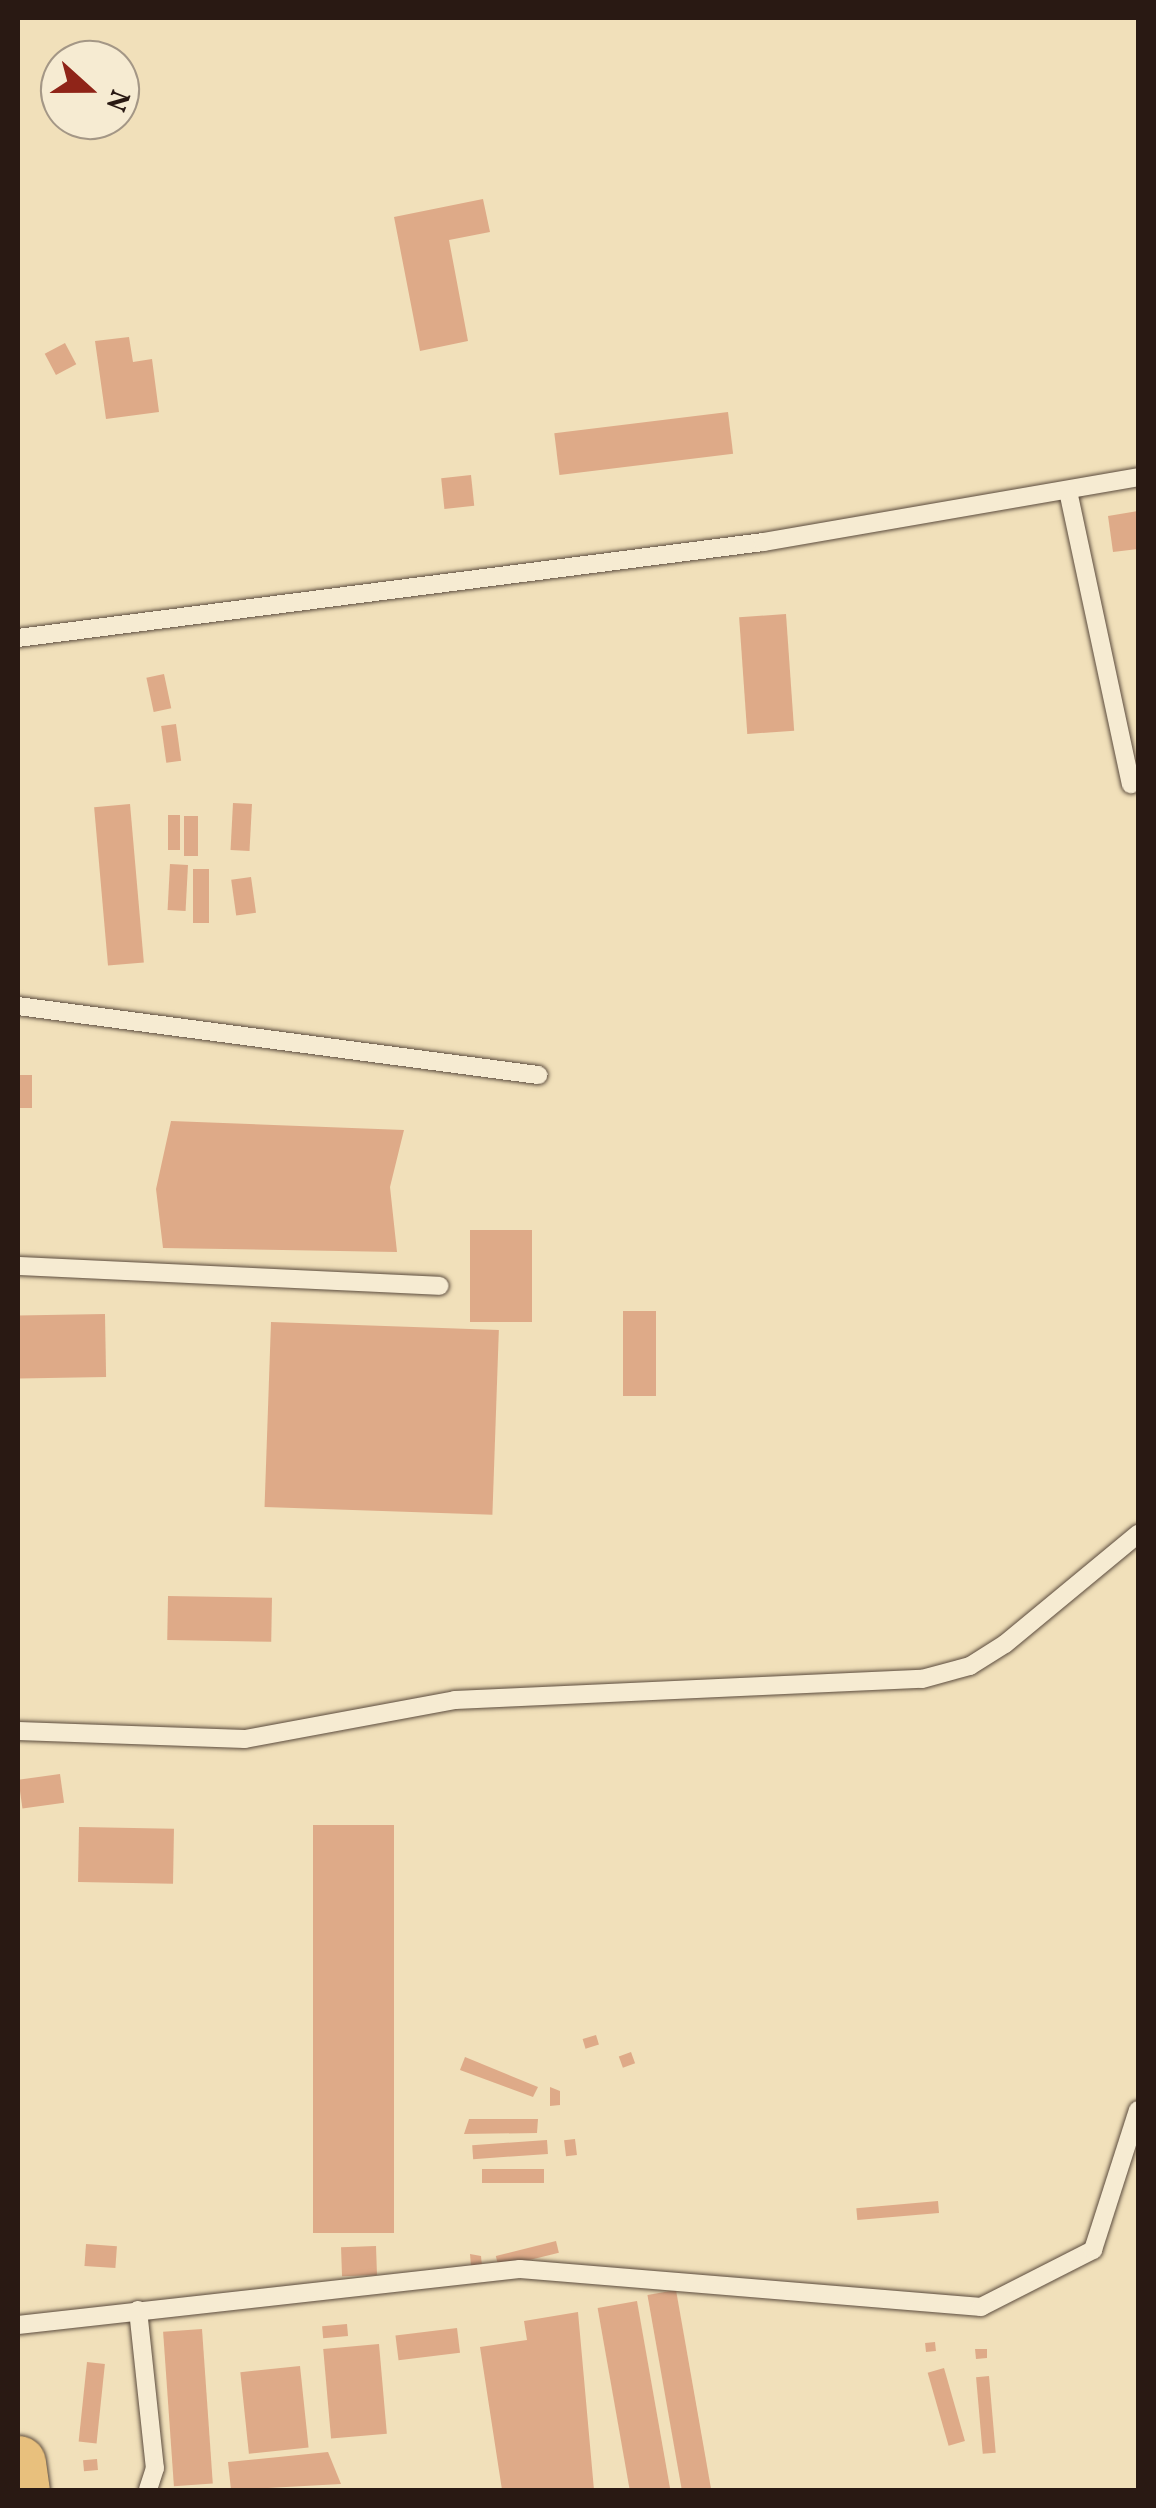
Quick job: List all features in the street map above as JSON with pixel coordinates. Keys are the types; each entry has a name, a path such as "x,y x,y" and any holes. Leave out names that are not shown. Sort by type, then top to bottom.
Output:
{"main road":[{"path":"18,2463 22,2490"}],"lane":[{"path":"18,638 763,542 1138,477"},
{"path":"1068,492 1131,784"},
{"path":"18,1006 538,1074"},
{"path":"18,1266 440,1286"},
{"path":"18,1731 245,1740 456,1700 922,1678 970,1666 1005,1644 1138,1534"},
{"path":"18,2325 520,2269 981,2307 1093,2250 1138,2110"},
{"path":"138,2310 155,2468 148,2490"}],"building":[{"path":"483,199 490,232 449,240 468,341 420,351 394,217"},
{"path":"129,337 133,362 152,359 159,412 106,419 95,341"},
{"path":"65,343 76,364 56,375 45,354"},
{"path":"728,412 733,454 559,475 554,433"},
{"path":"471,475 474,506 444,509 441,478"},
{"path":"1138,511 1138,549 1113,552 1108,516"},
{"path":"786,614 794,731 747,734 739,617"},
{"path":"164,674 171,708 154,712 146,678"},
{"path":"176,724 181,761 166,763 161,726"},
{"path":"233,803 252,804 250,851 231,850"},
{"path":"130,804 144,962 108,966 94,807"},
{"path":"168,815 180,815 180,850 168,850"},
{"path":"184,816 198,816 198,856 184,856"},
{"path":"170,864 188,865 186,911 168,910"},
{"path":"193,869 209,869 209,923 193,923"},
{"path":"251,877 256,913 236,915 231,880"},
{"path":"18,1075 32,1075 32,1108 18,1108"},
{"path":"171,1121 404,1130 390,1187 397,1252 163,1248 156,1189"},
{"path":"470,1230 532,1230 532,1322 470,1322"},
{"path":"623,1311 656,1311 656,1396 623,1396"},
{"path":"105,1314 106,1377 19,1379 18,1316"},
{"path":"271,1322 499,1330 492,1515 265,1507"},
{"path":"168,1596 272,1598 271,1642 167,1640"},
{"path":"60,1774 64,1803 22,1809 18,1780"},
{"path":"313,1825 394,1825 394,2233 313,2233"},
{"path":"79,1827 174,1829 173,1884 78,1882"},
{"path":"596,2035 599,2045 586,2049 583,2039"},
{"path":"631,2052 635,2063 623,2068 619,2056"},
{"path":"465,2057 538,2087 533,2097 460,2070"},
{"path":"550,2087 560,2091 560,2105 550,2106"},
{"path":"469,2119 538,2119 537,2133 464,2134"},
{"path":"575,2139 577,2155 566,2156 564,2140"},
{"path":"547,2140 548,2154 473,2159 472,2145"},
{"path":"482,2169 544,2169 544,2183 482,2183"},
{"path":"938,2201 939,2213 857,2220 856,2208"},
{"path":"556,2241 559,2253 499,2268 496,2256"},
{"path":"86,2244 117,2246 115,2268 84,2266"},
{"path":"376,2246 377,2275 342,2276 341,2247"},
{"path":"470,2254 481,2256 482,2266 471,2266"},
{"path":"676,2290 711,2490 682,2490 647,2295"},
{"path":"637,2301 670,2490 630,2490 598,2308"},
{"path":"578,2312 594,2490 502,2490 480,2347 527,2340 524,2321"},
{"path":"347,2324 348,2336 323,2338 322,2326"},
{"path":"457,2328 460,2353 399,2360 395,2336"},
{"path":"202,2329 213,2484 174,2486 163,2332"},
{"path":"935,2342 936,2351 926,2352 925,2343"},
{"path":"379,2344 387,2434 331,2439 323,2349"},
{"path":"975,2349 987,2349 987,2358 976,2359"},
{"path":"87,2362 105,2364 97,2443 79,2442"},
{"path":"300,2366 309,2448 249,2454 240,2372"},
{"path":"944,2368 965,2441 949,2446 928,2373"},
{"path":"989,2376 996,2453 983,2454 976,2377"},
{"path":"328,2452 341,2484 231,2490 228,2462"},
{"path":"97,2459 98,2470 84,2471 83,2460"}]}
